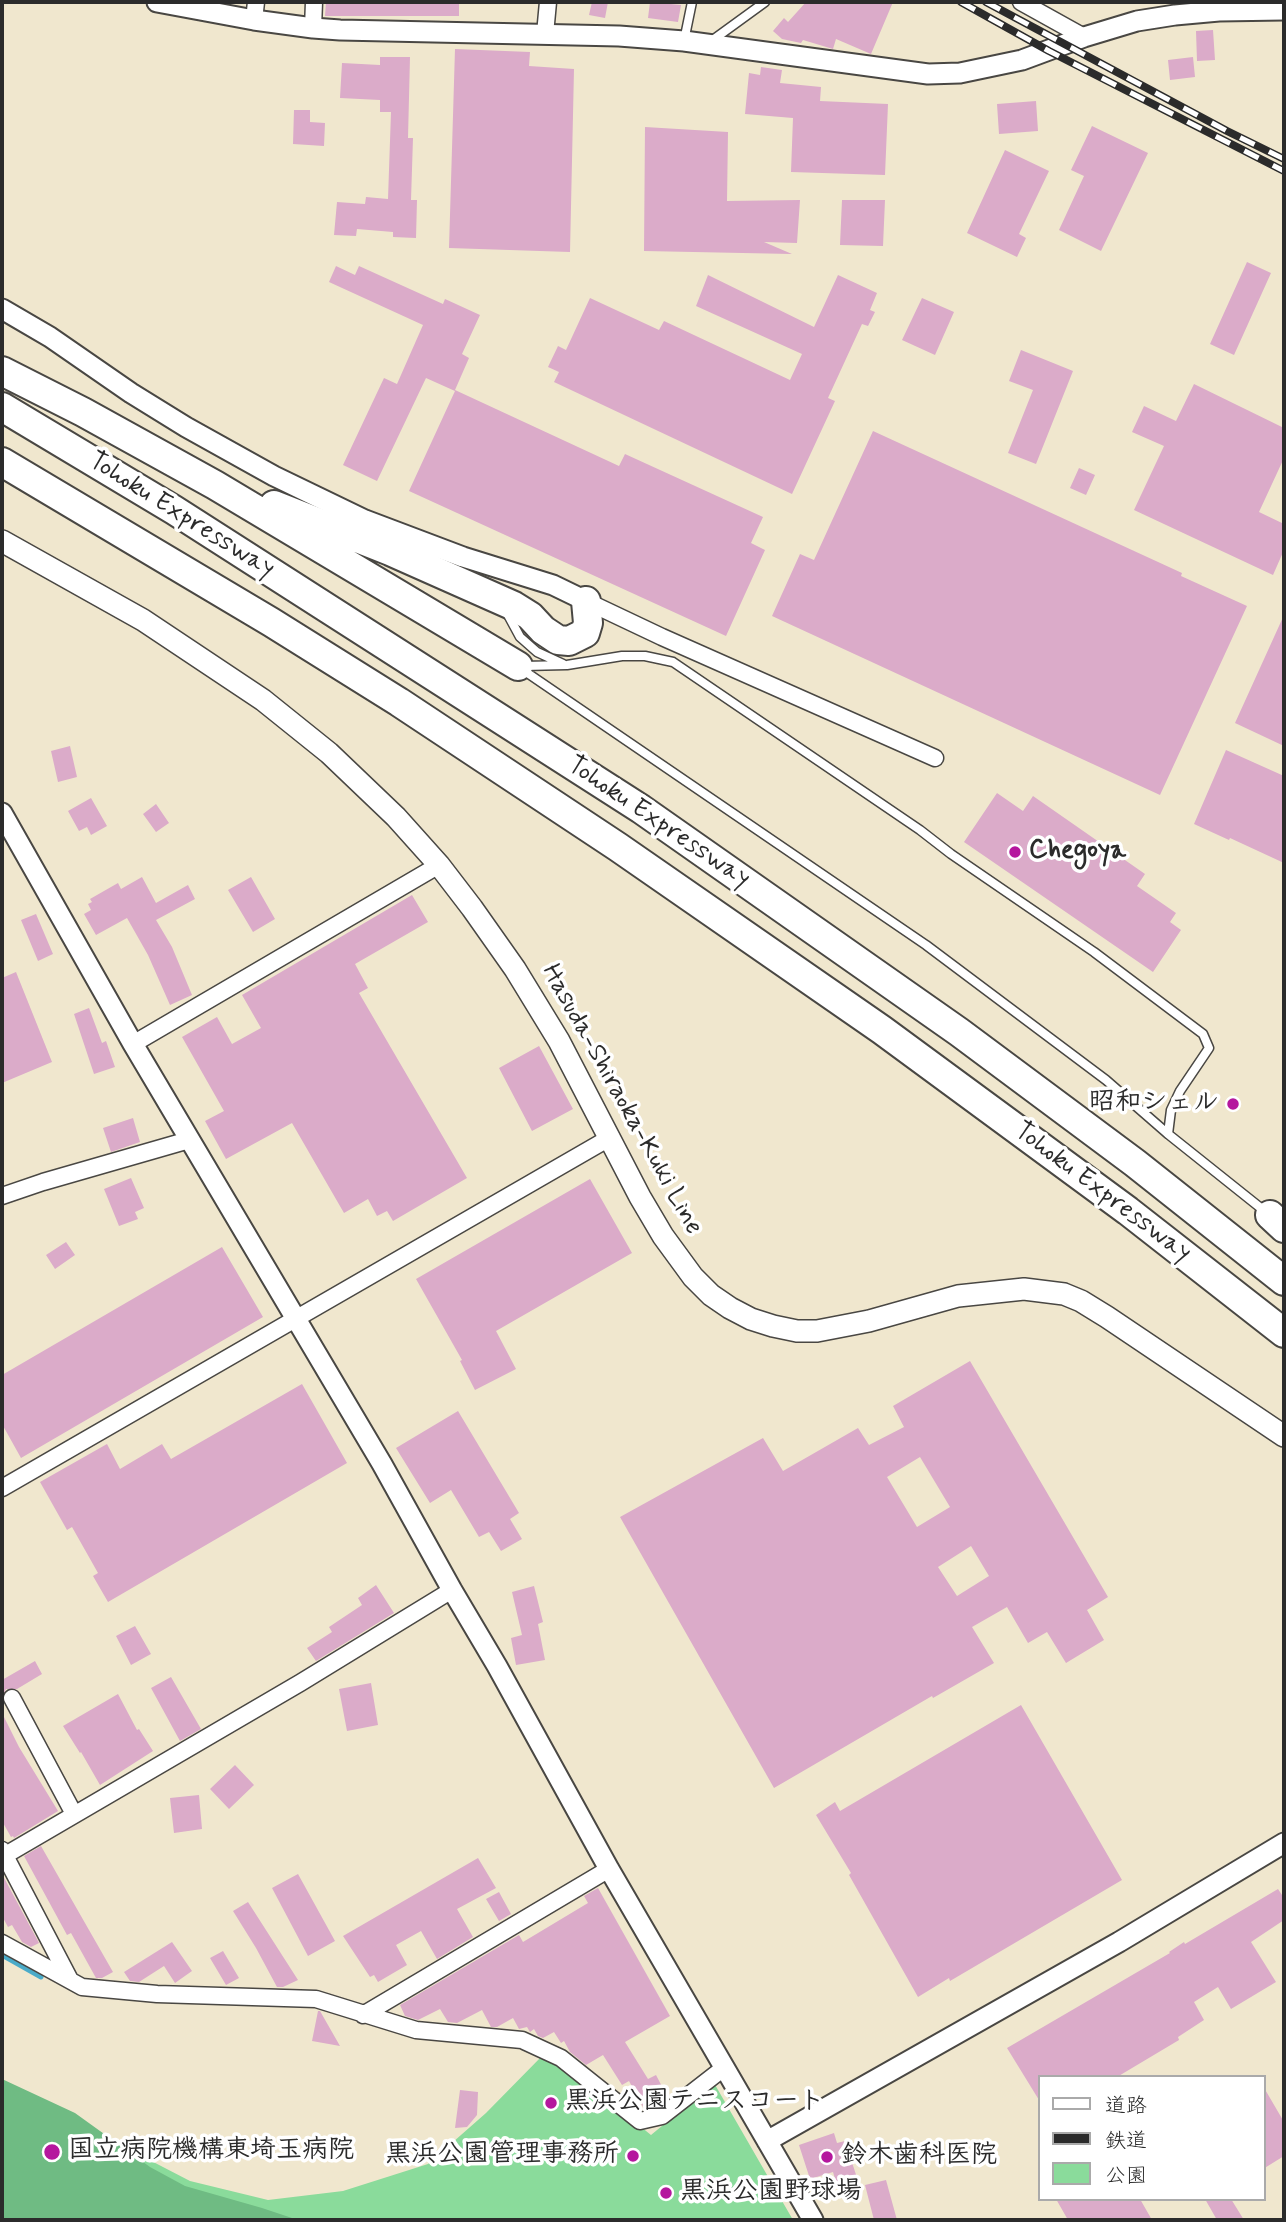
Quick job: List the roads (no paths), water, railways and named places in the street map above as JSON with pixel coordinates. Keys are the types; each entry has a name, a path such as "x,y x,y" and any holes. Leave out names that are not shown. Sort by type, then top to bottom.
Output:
{"highway":[{"path":"2,370 215,485 518,666"},
{"name":"Tohoku Expressway","path":"2,407 174,510 641,809 959,1032 1135,1163 1284,1281"},
{"name":"Tohoku Expressway","path":"2,461 306,643 618,847 882,1030 1128,1211 1284,1333"},
{"path":"215,485 256,498 390,551 498,599 524,611 558,640 569,641 580,637 587,630 586,601"}],"main road":[{"name":"Hasuda-Shiraoka-Kuki Line","path":"2,541 143,620 263,700 329,753 396,817 439,865 521,978 559,1041 640,1196 677,1257 711,1295 751,1319 797,1331 817,1331 869,1321 958,1296 1024,1289 1064,1294 1107,1317 1284,1436"}],"street":[{"path":"156,2 255,11 313,28 619,36 684,41 928,74 960,73 1022,60 1137,21 1219,6 1284,10"},
{"path":"313,28 314,2"},
{"path":"545,34 548,2"},
{"path":"1021,2 1084,37"},
{"path":"2,309 34,327 106,378 153,407 274,476 365,520 437,548 553,585 662,637 935,758"},
{"path":"2,813 189,1140 382,1464 609,1868 813,2220"},
{"path":"133,1044 439,865"},
{"path":"2,1488 611,1137"},
{"path":"2,1196 43,1181 189,1140"},
{"path":"70,1980 3,1854 300,1683 452,1590"},
{"path":"12,1698 74,1814"},
{"path":"767,2141 1107,1949 1284,1843"},
{"path":"363,2015 609,1868"},
{"path":"2,1943 82,1987 157,1994 316,1999 416,2030 523,2040 561,2058 640,2121 662,2116 725,2067"}],"lane":[{"path":"684,41 692,2"},
{"path":"708,44 765,2"},
{"path":"498,599 520,637 537,652 567,665"},
{"path":"518,666 567,665 622,656 645,656 673,662 1094,952 1203,1034 1209,1048 1180,1091 1171,1110 1168,1133"},
{"path":"518,666 926,945 1106,1080 1277,1221"}],"waterway":[{"path":"2,1955 41,1977"}],"railway":[{"path":"961,2 1049,51 1284,171"},
{"path":"986,2 1284,159"}],"place":[{"name":"Chegoya","path":"1015,852"},
{"name":"昭和シェル","path":"1233,1104"},
{"name":"黒浜公園テニスコート","path":"551,2103"},
{"name":"国立病院機構東埼玉病院","path":"52,2152"},
{"name":"黒浜公園管理事務所","path":"633,2156"},
{"name":"鈴木歯科医院","path":"827,2157"},
{"name":"黒浜公園野球場","path":"666,2193"}]}
